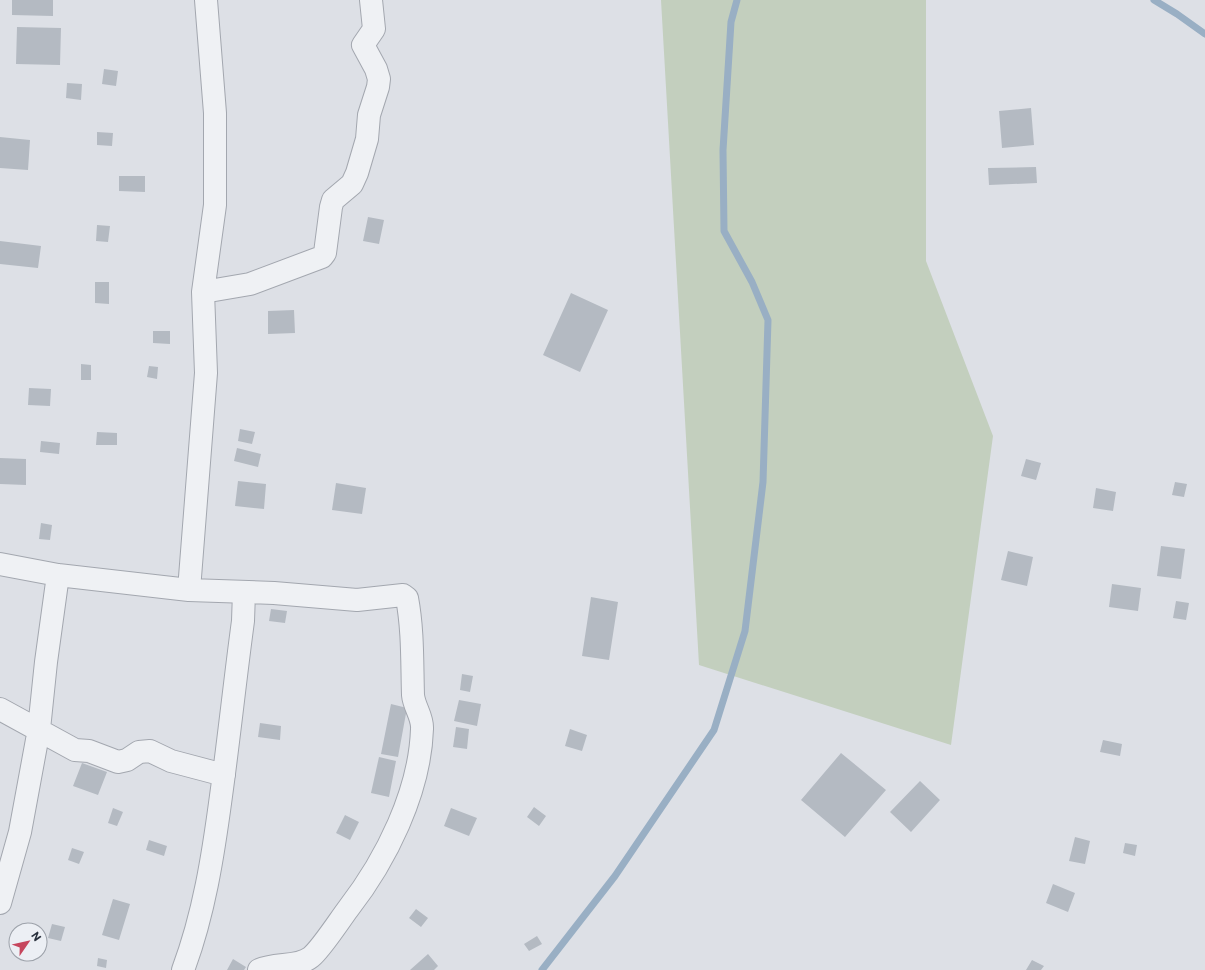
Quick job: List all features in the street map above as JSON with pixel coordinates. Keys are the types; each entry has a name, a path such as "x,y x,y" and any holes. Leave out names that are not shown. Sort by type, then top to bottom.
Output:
{"street":[{"path":"189,590 206,373 203,292 215,205 215,113 206,0"},
{"path":"203,292 250,284 322,257 325,252 333,200 352,184 357,173 367,139 369,115 378,87 379,79 376,69 363,45 374,29 371,0"},
{"path":"0,564 58,575 189,590 244,592 357,600 406,595 410,616 413,650 414,703 422,727 418,770 403,814 366,886 312,957 297,963 269,965 259,970"},
{"path":"0,903 20,832 39,729 46,662 58,575"},
{"path":"183,970 206,895 224,775 243,621 244,592"},
{"path":"0,709 75,750 89,751 118,762 127,760 139,752 150,751 171,761 224,775"}],"green space":[{"path":"661,0 926,0 926,261 993,436 951,745 699,665"}],"building":[{"path":"12,0 53,0 53,16 12,15"},
{"path":"17,27 61,28 60,65 16,64"},
{"path":"104,69 118,71 116,86 102,84"},
{"path":"67,83 82,84 81,100 66,98"},
{"path":"1031,108 1034,145 1002,148 999,111"},
{"path":"97,132 113,133 112,146 97,145"},
{"path":"0,137 30,140 28,170 0,168"},
{"path":"1036,167 1037,183 989,185 988,168"},
{"path":"119,176 145,176 145,192 119,191"},
{"path":"368,217 384,220 379,244 363,241"},
{"path":"97,225 110,226 108,242 96,241"},
{"path":"0,241 41,246 38,268 0,264"},
{"path":"95,282 109,282 109,304 95,303"},
{"path":"571,293 608,310 580,372 543,355"},
{"path":"294,310 295,333 268,334 268,311"},
{"path":"153,331 170,331 170,344 153,343"},
{"path":"81,364 91,365 91,380 81,380"},
{"path":"149,366 158,367 157,379 147,377"},
{"path":"29,388 51,389 50,406 28,405"},
{"path":"240,429 255,432 252,444 238,441"},
{"path":"97,432 117,433 117,445 96,445"},
{"path":"41,441 60,443 59,454 40,452"},
{"path":"237,448 261,454 258,467 234,461"},
{"path":"0,458 26,459 26,485 0,484"},
{"path":"1026,459 1041,463 1036,480 1021,476"},
{"path":"238,481 266,484 264,509 235,506"},
{"path":"1175,482 1187,484 1184,497 1172,495"},
{"path":"336,483 366,488 362,514 332,510"},
{"path":"1096,488 1116,492 1113,511 1093,508"},
{"path":"41,523 52,525 50,540 39,539"},
{"path":"1161,546 1185,549 1181,579 1157,576"},
{"path":"1008,551 1033,557 1027,586 1001,580"},
{"path":"1112,584 1141,588 1138,611 1109,607"},
{"path":"591,597 618,602 609,660 582,656"},
{"path":"1176,601 1189,603 1186,620 1173,618"},
{"path":"271,609 287,611 285,623 269,621"},
{"path":"462,674 473,676 470,692 460,690"},
{"path":"459,700 481,704 477,726 454,721"},
{"path":"391,704 407,708 398,757 381,754"},
{"path":"260,723 281,726 280,740 258,737"},
{"path":"456,727 469,729 467,749 453,747"},
{"path":"570,729 587,735 582,751 565,746"},
{"path":"1103,740 1122,744 1120,756 1100,752"},
{"path":"841,753 886,790 845,837 801,800"},
{"path":"379,757 396,761 389,797 371,793"},
{"path":"82,763 107,772 98,795 73,786"},
{"path":"920,781 940,800 911,832 890,812"},
{"path":"534,807 546,816 539,826 527,817"},
{"path":"113,808 123,812 117,826 108,823"},
{"path":"451,808 477,818 469,836 444,826"},
{"path":"345,815 359,822 350,840 336,833"},
{"path":"1075,837 1090,841 1085,864 1069,861"},
{"path":"149,840 167,846 164,856 146,850"},
{"path":"1125,843 1137,845 1135,856 1123,853"},
{"path":"72,848 84,852 79,864 68,860"},
{"path":"1053,884 1075,893 1068,912 1046,903"},
{"path":"113,899 130,904 119,940 102,935"},
{"path":"416,909 428,918 421,927 409,918"},
{"path":"52,924 65,927 61,941 48,938"},
{"path":"537,936 542,944 529,951 524,944"},
{"path":"428,954 438,966 434,970 410,970"},
{"path":"98,958 107,960 106,968 97,966"},
{"path":"233,959 246,967 244,970 227,970"},
{"path":"1032,960 1044,966 1041,970 1026,970"}],"waterway":[{"path":"542,970 615,876 714,730 745,631 763,482 768,320 752,282 724,231 723,150 731,22 737,0"},
{"path":"1154,0 1205,34"}]}
